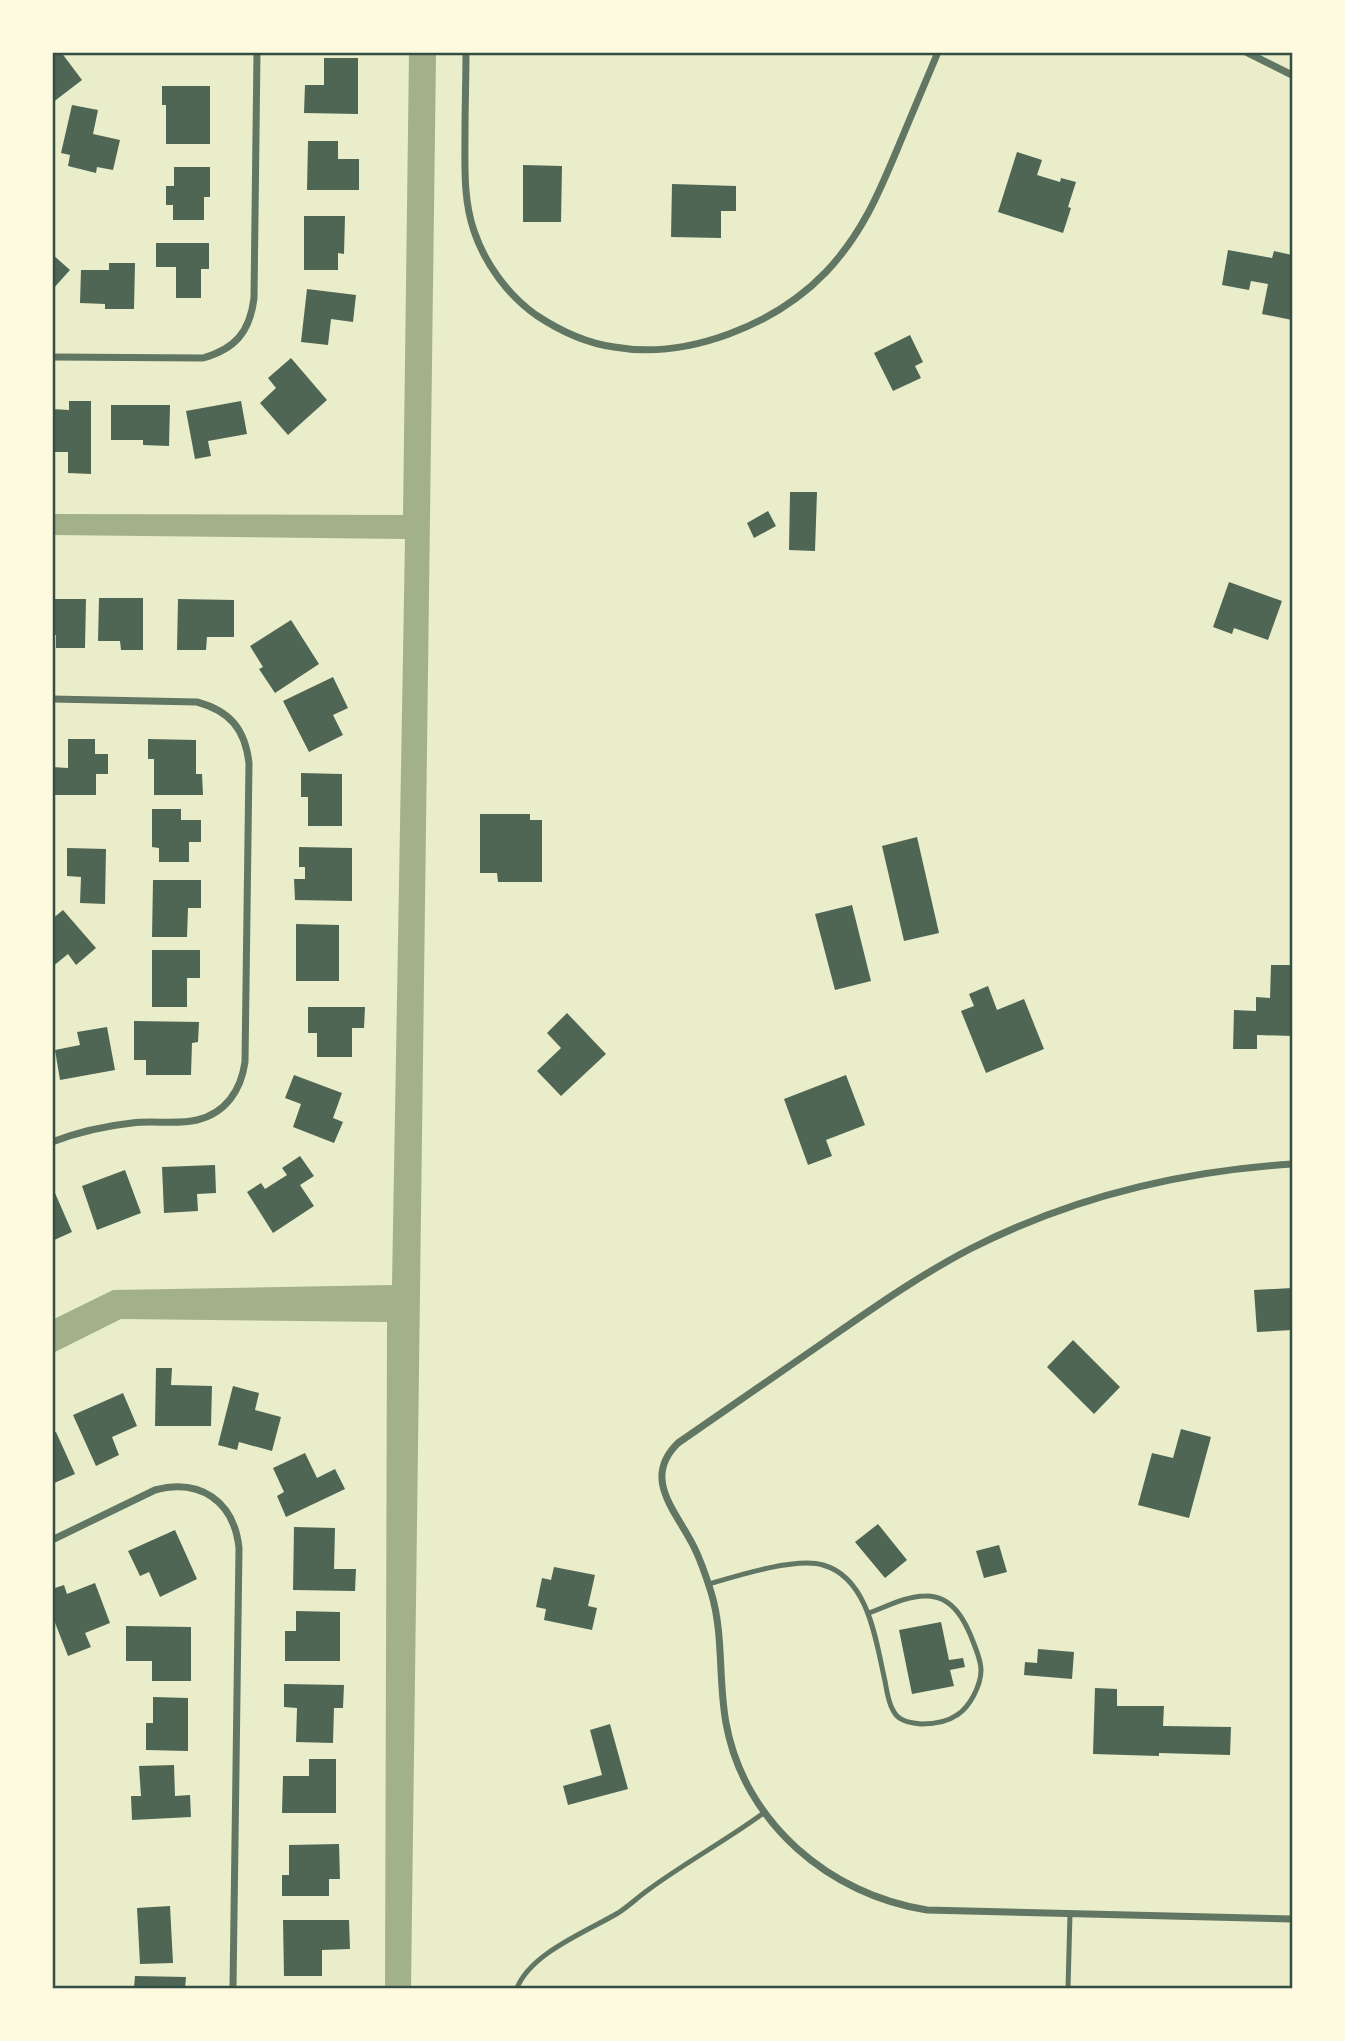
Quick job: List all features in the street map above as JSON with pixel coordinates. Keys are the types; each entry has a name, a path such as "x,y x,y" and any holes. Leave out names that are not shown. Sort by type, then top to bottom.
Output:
{"street":[{"path":"52,357 202,358 223,351 240,337 253,312 254,298 257,52"},
{"path":"466,52 464,175 467,203 474,230 492,268 519,301 552,326 574,337 615,348 642,349 676,347 710,340 757,322 814,284 848,246 875,202 938,52"},
{"path":"1246,52 1293,75"},
{"path":"52,699 197,702 211,705 224,713 238,729 247,748 249,763 245,1062 238,1090 218,1111 197,1120 133,1123 92,1129 52,1142"},
{"path":"1293,1164 1196,1174 1138,1186 1059,1211 971,1248 882,1302 678,1443 668,1453 662,1465 662,1490 694,1546 709,1584 719,1635 721,1695 726,1727 736,1758 749,1787 765,1812 788,1840 822,1869 850,1886 880,1899 943,1911 1293,1919"},
{"path":"52,1540 155,1490 169,1486 188,1486 202,1490 225,1507 233,1520 238,1533 239,1548 233,1989"}],"lane":[{"path":"709,1584 748,1573 798,1564 820,1564 832,1568 859,1594 869,1613 887,1691 898,1718 910,1723 928,1724 944,1722 958,1715 970,1702 981,1671 970,1634 955,1608 947,1602 926,1595 869,1613"},
{"path":"517,1989 522,1976 548,1954 620,1912 648,1889 765,1812"},
{"path":"1068,1989 1070,1914"}],"shaded area":[{"path":"409,53 436,53 411,1988 385,1988 387,1322 121,1319 53,1353 52,1320 113,1290 392,1285 405,539 53,535 52,514 403,515"}],"building":[{"path":"52,52 61,52 82,80 52,103"},
{"path":"324,58 358,58 358,114 304,113 305,85 324,85"},
{"path":"162,86 210,86 210,144 166,144 166,105 162,105"},
{"path":"72,105 98,110 93,134 120,140 113,170 97,167 96,173 68,166 70,155 61,153"},
{"path":"308,141 338,141 338,159 359,159 359,190 307,190"},
{"path":"1017,152 1042,160 1037,175 1060,182 1061,178 1076,182 1063,233 998,212"},
{"path":"523,165 562,166 561,222 523,222"},
{"path":"174,167 210,167 210,197 204,197 204,220 173,220 173,205 166,205 166,186 174,186"},
{"path":"672,184 736,186 736,211 721,211 721,238 671,237"},
{"path":"304,216 345,216 344,254 338,253 338,270 304,270"},
{"path":"156,243 209,243 209,269 201,269 201,298 176,298 176,267 156,267"},
{"path":"1228,250 1272,258 1274,251 1292,255 1292,320 1262,314 1268,284 1251,281 1249,290 1222,285"},
{"path":"52,254 70,270 52,290"},
{"path":"109,263 135,263 134,309 105,309 105,304 80,303 81,270 109,270"},
{"path":"307,289 356,295 353,322 331,319 328,345 301,342"},
{"path":"910,335 923,362 915,366 921,378 893,391 874,353"},
{"path":"291,358 327,400 288,435 260,403 276,388 268,378"},
{"path":"69,401 91,401 91,474 68,473 68,452 52,452 52,409 69,410"},
{"path":"241,401 247,434 208,441 211,456 195,459 186,411"},
{"path":"111,405 170,405 169,446 143,445 143,440 111,440"},
{"path":"790,492 817,492 815,551 789,550"},
{"path":"768,511 776,526 754,538 747,523"},
{"path":"1229,582 1282,601 1268,640 1234,628 1232,634 1213,627"},
{"path":"99,598 143,598 143,650 121,650 120,641 98,641"},
{"path":"52,599 86,599 85,648 56,648 56,635 52,635"},
{"path":"178,599 234,600 234,637 207,637 206,650 177,650"},
{"path":"291,620 319,664 275,693 259,669 263,667 250,646"},
{"path":"333,677 348,708 333,715 343,735 309,752 283,701"},
{"path":"68,739 95,739 95,754 108,754 108,774 96,774 96,795 52,795 52,767 68,768"},
{"path":"148,739 196,740 196,774 202,774 203,795 154,795 154,759 148,759"},
{"path":"301,773 342,774 342,826 308,826 308,797 301,797"},
{"path":"152,809 181,809 181,820 201,820 201,842 189,842 189,862 159,862 159,848 152,847"},
{"path":"480,814 530,814 530,820 542,820 542,882 498,882 497,873 480,873"},
{"path":"917,837 939,933 904,941 882,846"},
{"path":"299,847 352,848 352,901 295,900 294,879 305,879 305,867 299,867"},
{"path":"67,848 106,849 105,904 80,903 81,877 67,876"},
{"path":"153,880 201,880 201,908 188,908 187,937 152,937"},
{"path":"852,905 871,981 835,990 815,914"},
{"path":"63,910 96,948 76,965 68,954 52,967 52,919"},
{"path":"296,924 339,925 339,981 296,981"},
{"path":"152,950 200,950 200,978 187,978 187,1007 152,1007"},
{"path":"1271,965 1292,965 1292,1036 1257,1035 1257,1049 1233,1049 1234,1010 1256,1011 1256,997 1270,998"},
{"path":"988,986 997,1010 1024,999 1044,1049 986,1073 961,1011 974,1006 969,994"},
{"path":"308,1007 365,1007 364,1028 352,1028 352,1057 317,1057 317,1033 308,1033"},
{"path":"567,1013 606,1054 561,1096 537,1071 561,1048 547,1033"},
{"path":"134,1021 199,1022 198,1042 192,1043 191,1075 146,1075 146,1060 134,1060"},
{"path":"107,1027 115,1070 60,1080 55,1050 80,1045 77,1032"},
{"path":"294,1075 342,1093 333,1118 343,1122 334,1143 293,1127 301,1104 285,1098"},
{"path":"846,1075 865,1125 826,1140 832,1156 808,1165 784,1099"},
{"path":"300,1156 314,1176 300,1185 314,1206 273,1233 247,1192 261,1183 265,1189 287,1175 282,1168"},
{"path":"215,1165 216,1193 197,1194 198,1211 164,1213 162,1167"},
{"path":"125,1170 141,1213 97,1230 82,1186"},
{"path":"55,1193 72,1232 52,1241 52,1194"},
{"path":"1292,1288 1292,1330 1257,1332 1254,1290"},
{"path":"1073,1340 1120,1387 1094,1414 1047,1367"},
{"path":"156,1368 172,1368 171,1385 212,1386 211,1426 155,1426"},
{"path":"233,1386 259,1393 255,1410 281,1417 272,1451 239,1442 237,1450 218,1445"},
{"path":"123,1393 137,1426 112,1437 119,1455 96,1466 73,1415"},
{"path":"1181,1429 1211,1437 1189,1518 1138,1505 1152,1453 1173,1458"},
{"path":"56,1432 75,1474 52,1484 52,1433"},
{"path":"305,1453 317,1478 335,1469 345,1489 286,1517 277,1496 284,1492 273,1468"},
{"path":"878,1524 907,1560 885,1578 855,1542"},
{"path":"294,1527 335,1528 334,1569 356,1569 355,1591 293,1590"},
{"path":"175,1530 197,1579 160,1597 149,1572 140,1576 128,1551"},
{"path":"999,1545 1007,1572 984,1578 976,1551"},
{"path":"554,1567 595,1575 588,1606 597,1608 592,1630 544,1620 546,1609 536,1607 542,1578 551,1580"},
{"path":"95,1583 110,1623 85,1633 91,1647 68,1656 52,1615 52,1589 64,1585 67,1594"},
{"path":"296,1611 340,1612 340,1661 285,1661 285,1631 296,1631"},
{"path":"941,1622 949,1660 963,1658 965,1667 950,1670 954,1686 912,1694 899,1630"},
{"path":"126,1626 191,1627 191,1681 152,1681 152,1661 126,1661"},
{"path":"1038,1649 1074,1652 1072,1679 1024,1675 1025,1662 1037,1663"},
{"path":"284,1684 344,1685 343,1708 334,1708 333,1743 296,1742 297,1708 284,1707"},
{"path":"1095,1688 1117,1689 1117,1706 1164,1706 1163,1726 1231,1727 1230,1755 1093,1754"},
{"path":"153,1697 188,1698 188,1751 146,1750 146,1723 153,1723"},
{"path":"610,1724 628,1789 568,1805 563,1786 602,1775 590,1730"},
{"path":"309,1759 336,1759 336,1813 282,1813 283,1776 309,1776"},
{"path":"174,1765 175,1796 190,1795 191,1817 132,1820 131,1796 141,1796 139,1766"},
{"path":"339,1844 340,1879 329,1879 329,1896 282,1896 282,1875 289,1875 289,1845"},
{"path":"170,1906 173,1963 140,1964 137,1908"},
{"path":"283,1920 349,1920 350,1949 322,1950 322,1976 284,1976"},
{"path":"135,1976 186,1977 185,1988 134,1988"}]}
